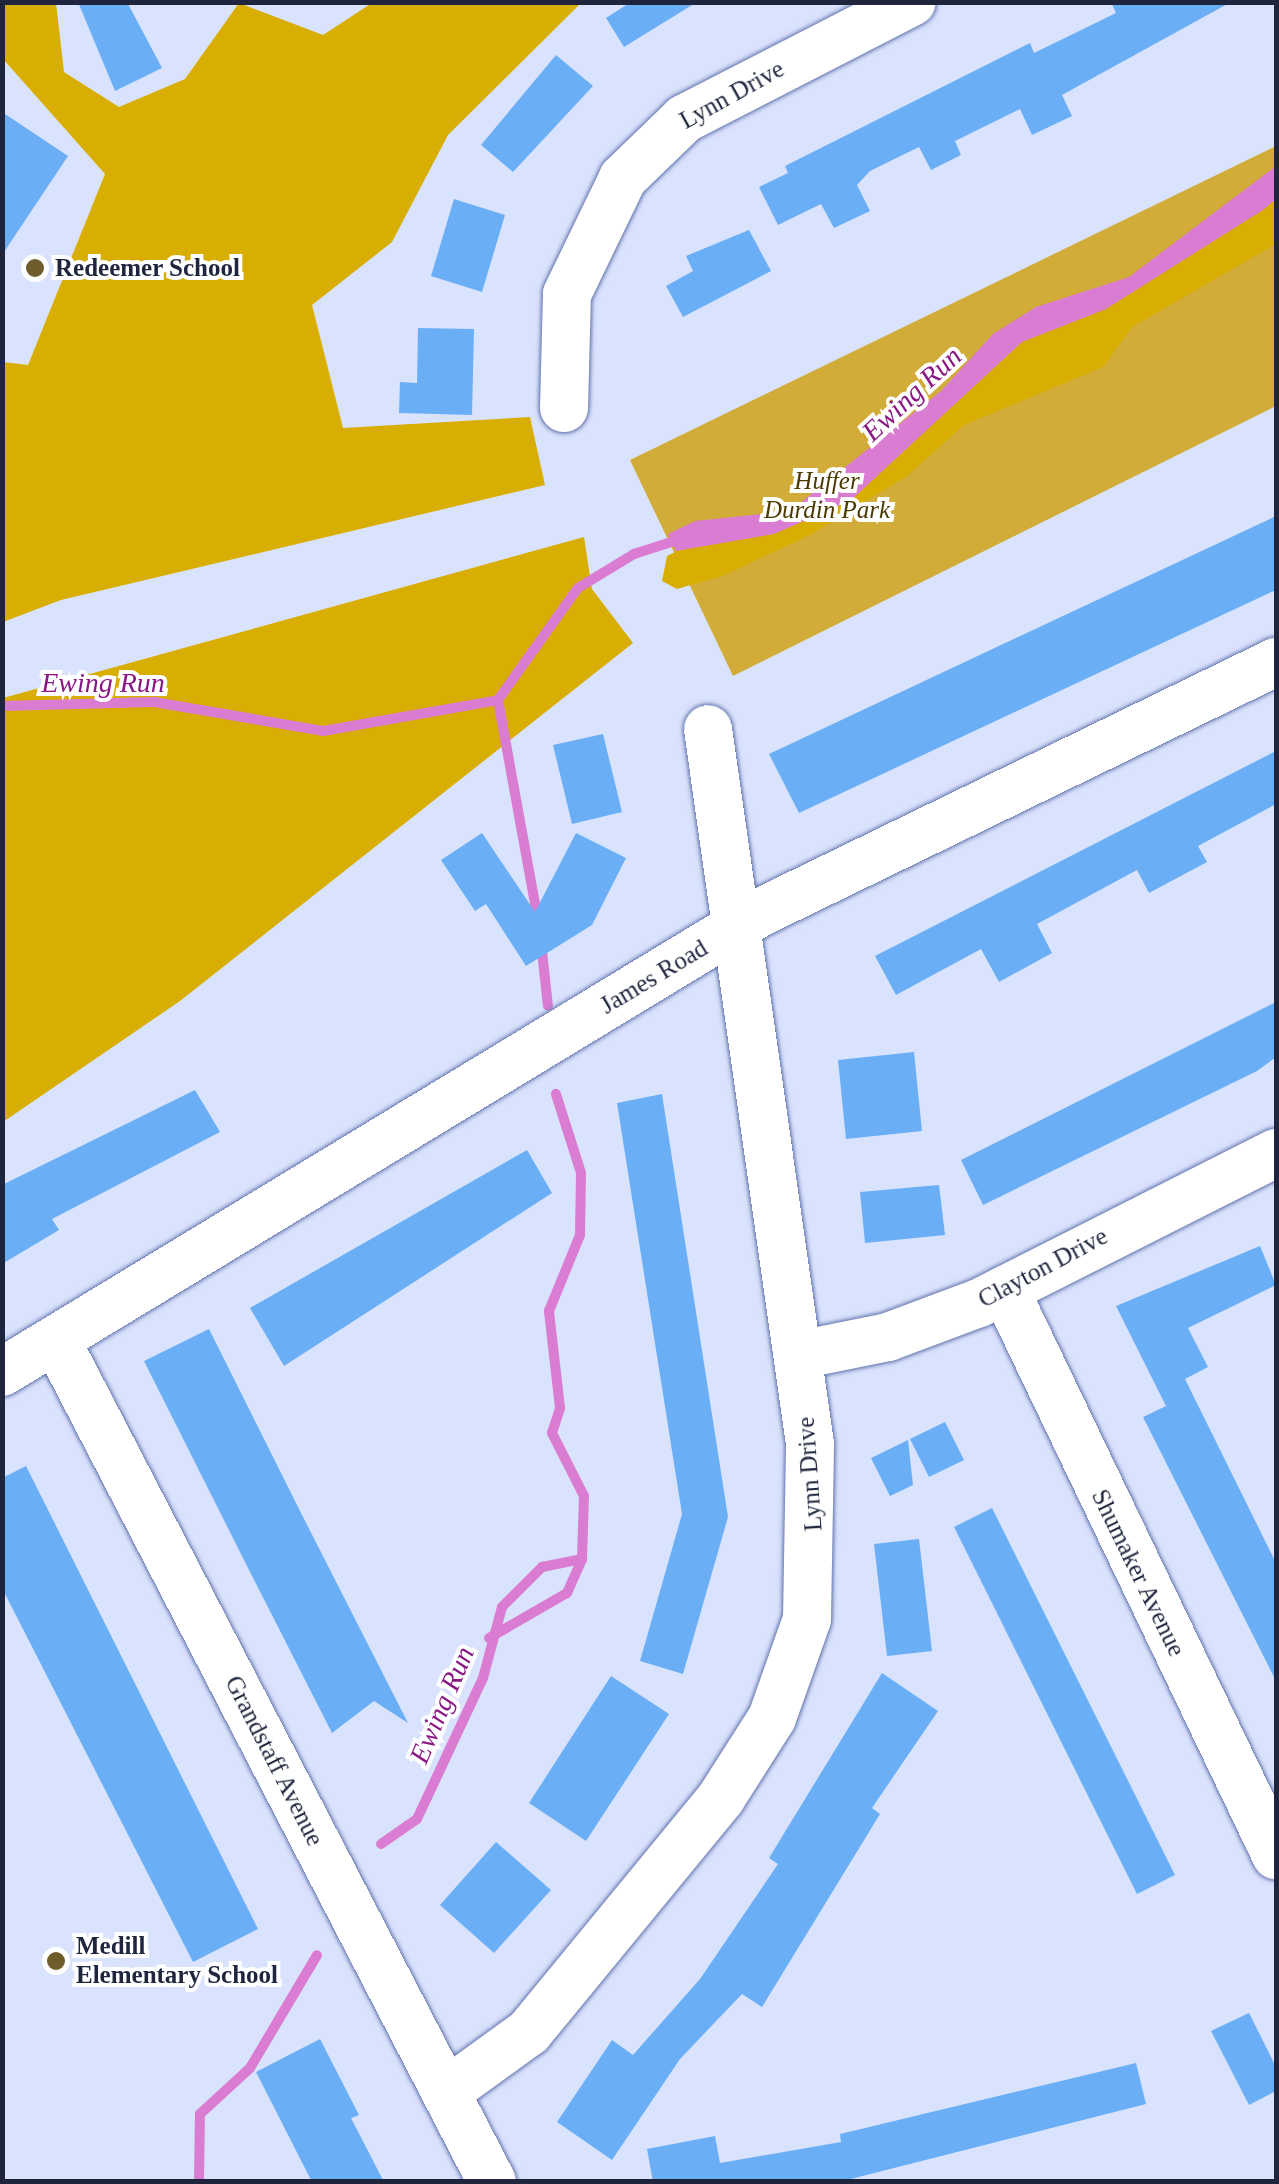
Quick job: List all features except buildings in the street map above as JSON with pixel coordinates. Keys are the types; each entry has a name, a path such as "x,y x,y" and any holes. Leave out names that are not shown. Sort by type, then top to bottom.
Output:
{"street":[{"name":"Lynn Drive","path":"564,408 567,294 624,178 684,119 912,2"},
{"name":"James Road","path":"2,1372 740,925 1276,662"},
{"name":"Lynn Drive","path":"446,2092 497,2061 573,1982 722,1798 772,1718 812,1583 799,1355 740,925 708,729"},
{"name":"Clayton Drive","path":"799,1355 922,1326 1005,1290 1276,1153"},
{"name":"Shumaker Avenue","path":"1005,1290 1276,1854"},
{"name":"Grandstaff Avenue","path":"56,1340 492,2182"}],"green space":[{"name":"Huffer Durdin Park","path":"1276,146 1276,406 733,676 630,460"}],"shaded area":[{"path":"3,2 56,3 64,72 119,107 185,79 239,3 323,35 372,3 581,3 448,135 392,242 312,305 343,428 530,417 545,485 61,600 3,622 3,362 28,365 105,174 3,59"},
{"path":"1276,166 1276,199 1263,210 1106,309 1022,342 850,501 774,534 676,551 668,534 695,521 790,511 941,391 993,334 1036,307 1129,277"},
{"path":"1276,199 1276,244 1132,327 1103,367 964,425 907,476 810,535 722,576 677,589 662,581 667,556 689,545 774,534 850,501 1022,342 1106,309"},
{"path":"584,537 592,589 633,643 180,1001 3,1122 3,698"}],"waterway":[{"name":"Ewing Run","path":"2,706 154,702 323,731 498,700 578,588 634,554 681,539"},
{"name":"Ewing Run","path":"498,700 538,920"},
{"name":"Ewing Run","path":"541,942 548,1006"},
{"name":"Ewing Run","path":"381,1844 417,1819 483,1678 502,1607 542,1567 582,1559 584,1496 552,1433 560,1408 549,1311 580,1235 581,1173 556,1094"},
{"path":"489,1638 567,1593 582,1559"},
{"name":"Ewing Run","path":"199,2182 200,2114 250,2068 317,1955"}],"place":[{"name":"Redeemer School","path":"35,268"},
{"name":"Medill Elementary School","path":"56,1961"}]}
